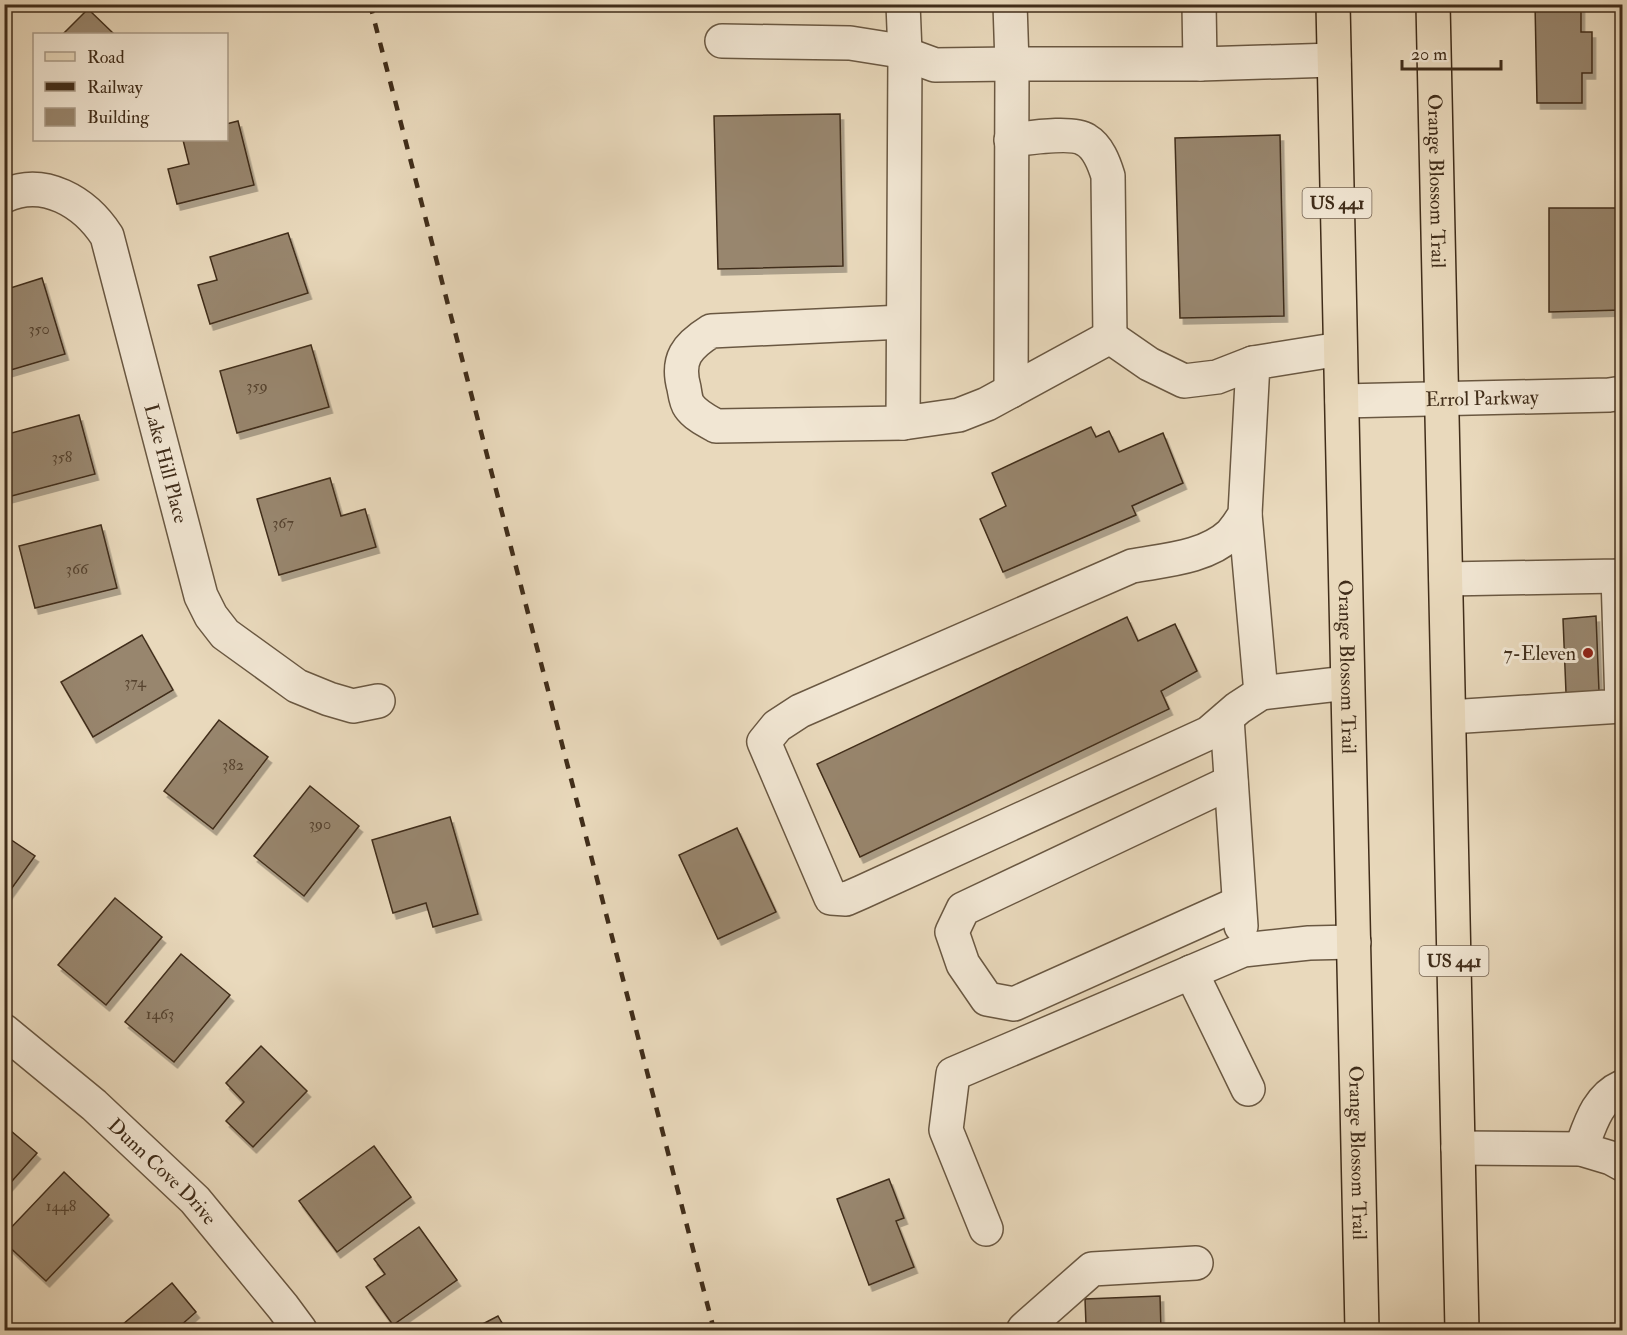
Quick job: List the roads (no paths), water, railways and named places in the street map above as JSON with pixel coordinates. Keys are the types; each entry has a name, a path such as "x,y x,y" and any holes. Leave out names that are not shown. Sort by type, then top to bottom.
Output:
{"main road":[{"name":"Orange Blossom Trail","path":"1333,4 1362,1330"},
{"name":"Orange Blossom Trail","path":"1432,4 1462,1330"},
{"path":"1361,1280 1382,1330"}],"street":[{"path":"903,4 905,53 903,423"},
{"path":"1010,4 1012,64 1011,391"},
{"path":"1199,4 1200,64"},
{"path":"722,41 850,43 894,50 935,64 1200,64 1334,60"},
{"path":"1011,140 1073,135 1087,140 1103,159 1108,176 1110,337"},
{"name":"Lake Hill Place","path":"4,196 15,191 35,189 54,193 82,207 107,236 201,596 211,616 225,634 297,686 353,706 378,701"},
{"path":"903,322 711,331 688,349 681,363 681,378 690,406 699,416 716,426 903,423 959,415 987,404 1110,337"},
{"path":"1110,337 1149,364 1184,381 1217,377 1253,363 1340,349"},
{"path":"1253,363 1245,514 1261,693"},
{"name":"Errol Parkway","path":"1342,401 1623,393"},
{"path":"1245,514 1232,533 1218,543 1189,556 1132,566 800,711 777,726 764,742 831,898 846,898 862,892 1209,734 1238,708 1261,693 1347,683"},
{"path":"1446,579 1620,575 1622,706 1449,717"},
{"path":"1227,718 1243,950"},
{"path":"1231,782 963,909 952,932 963,964 987,999 1014,1004 1239,903"},
{"path":"987,1229 946,1130 953,1074 1243,950 1309,943 1354,942"},
{"path":"1191,972 1248,1089"},
{"name":"Dunn Cove Drive","path":"4,1031 94,1105 195,1200 283,1306 300,1330"},
{"path":"1581,1149 1593,1116 1601,1103 1615,1090 1623,1087"},
{"path":"1458,1148 1581,1149 1623,1164"},
{"path":"1024,1330 1092,1269 1197,1263"}],"railway":[{"path":"370,4 714,1330"}],"place":[{"name":"7-Eleven","path":"1588,653"}]}
